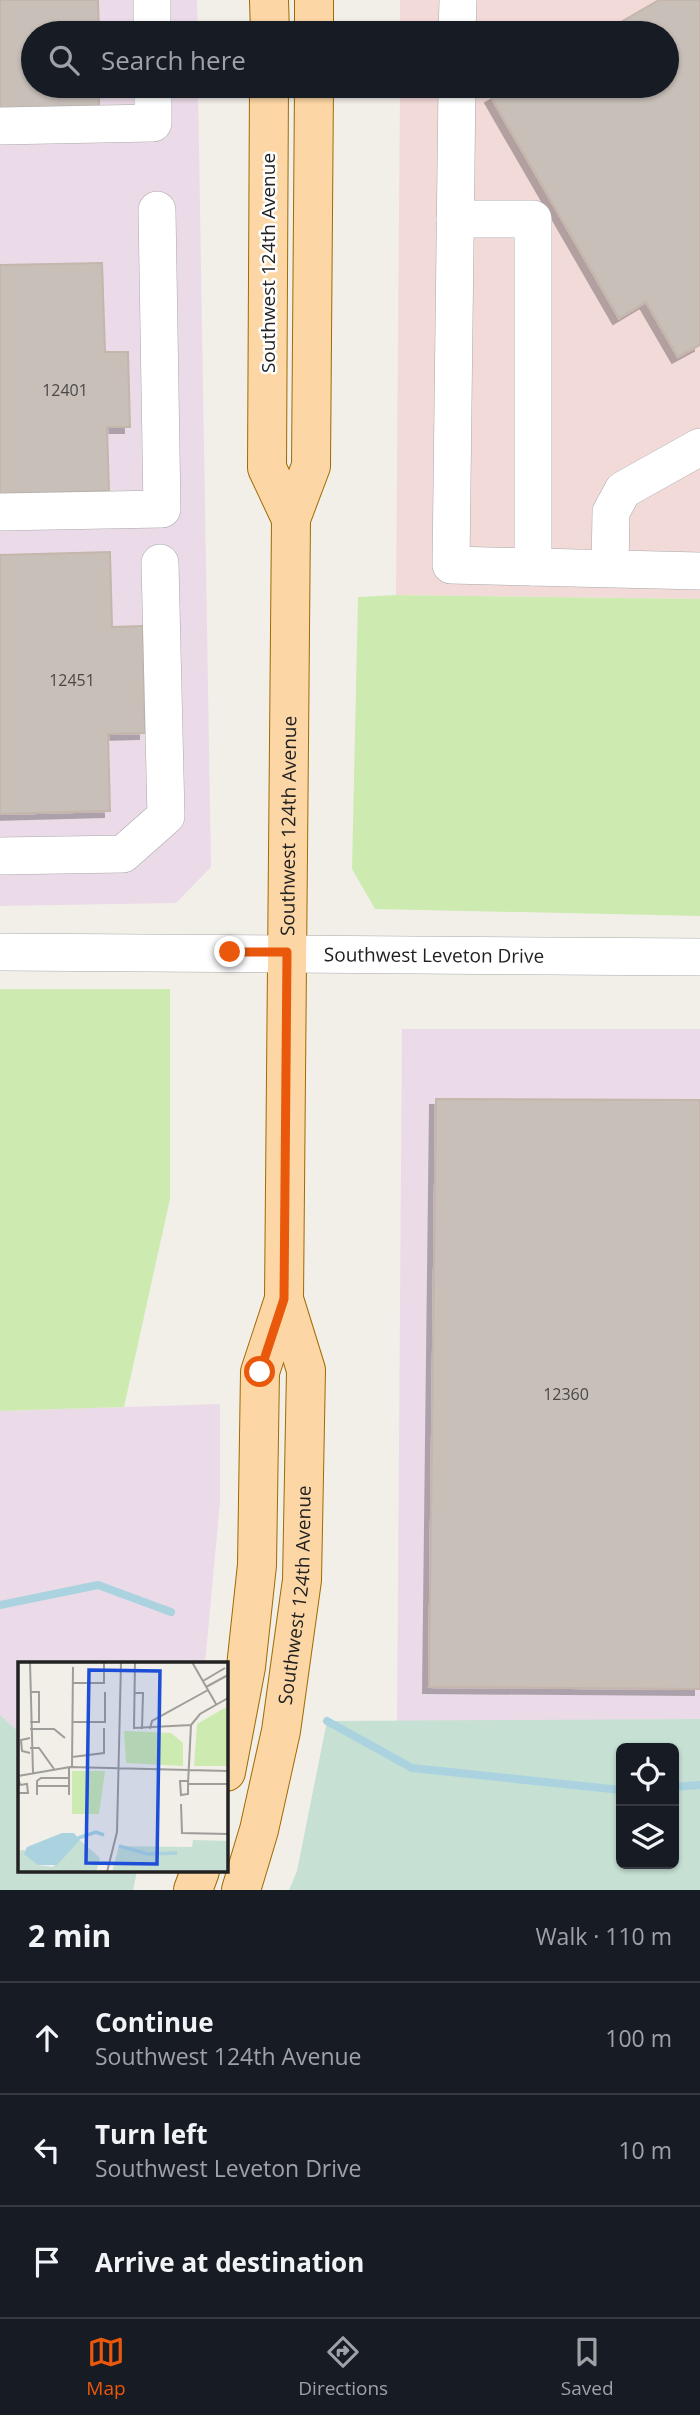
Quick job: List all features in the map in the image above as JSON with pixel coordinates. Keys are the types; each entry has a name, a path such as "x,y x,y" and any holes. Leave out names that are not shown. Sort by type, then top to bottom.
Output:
{"main road":[{"path":"270,0 270,21"},
{"path":"314,0 314,21"},
{"name":"Southwest 124th Avenue","path":"270,98 267,468 291,519"},
{"name":"Southwest 124th Avenue","path":"228,1762 246,1667 257,1565 260,1372 284,1299 291,519 312,466 314,98"},
{"name":"Southwest 124th Avenue","path":"241,1890 259,1830 281,1731 294,1657 302,1580 306,1370 284,1299"},
{"path":"193,1890 200,1872"}],"street":[{"path":"152,0 152,21"},
{"path":"457,21 458,0"},
{"path":"0,126 153,123 153,98"},
{"path":"457,98 451,565 700,570"},
{"path":"0,512 162,509 158,210"},
{"path":"455,219 533,219 533,567"},
{"path":"610,568 611,512 623,490 700,447"},
{"path":"0,856 123,854 166,816 160,563"},
{"name":"Southwest Leveton Drive","path":"0,952 700,957"}],"shaded area":[{"path":"0,0 197,0 198,21 21,21 21,98 198,98 211,867 176,903 0,906"},
{"path":"400,0 700,0 700,599 396,595 400,98 679,98 679,21 400,21"},
{"path":"402,1029 700,1029 700,1719 397,1722"},
{"path":"220,1404 220,1502 205,1662 18,1662 18,1731 0,1715 0,1411"}],"green space":[{"path":"396,595 700,599 700,916 375,909 352,869 358,597"},
{"path":"0,989 170,989 170,1199 124,1407 0,1411"},
{"path":"0,1715 18,1731 18,1872 137,1872 133,1890 0,1890"},
{"path":"700,1719 700,1890 289,1890 297,1871 327,1721"}],"building":[{"path":"0,0 98,0 99,21 21,21 21,98 99,98 99,108 0,109"},
{"path":"659,0 700,0 700,345 678,357 646,302 619,318 492,98 679,98 679,21 623,21"},
{"path":"102,263 105,352 128,352 130,427 107,427 109,491 0,494 0,265"},
{"path":"110,552 112,627 143,626 145,733 108,734 110,811 0,814 0,555"},
{"path":"436,1099 700,1100 700,1689 429,1687"}],"waterway":[{"path":"0,1605 98,1585 171,1612"},
{"path":"327,1721 412,1768 616,1789"},
{"path":"679,1787 700,1785"}],"route":[{"path":"230,952 287,952 284,1299 260,1372"}]}
